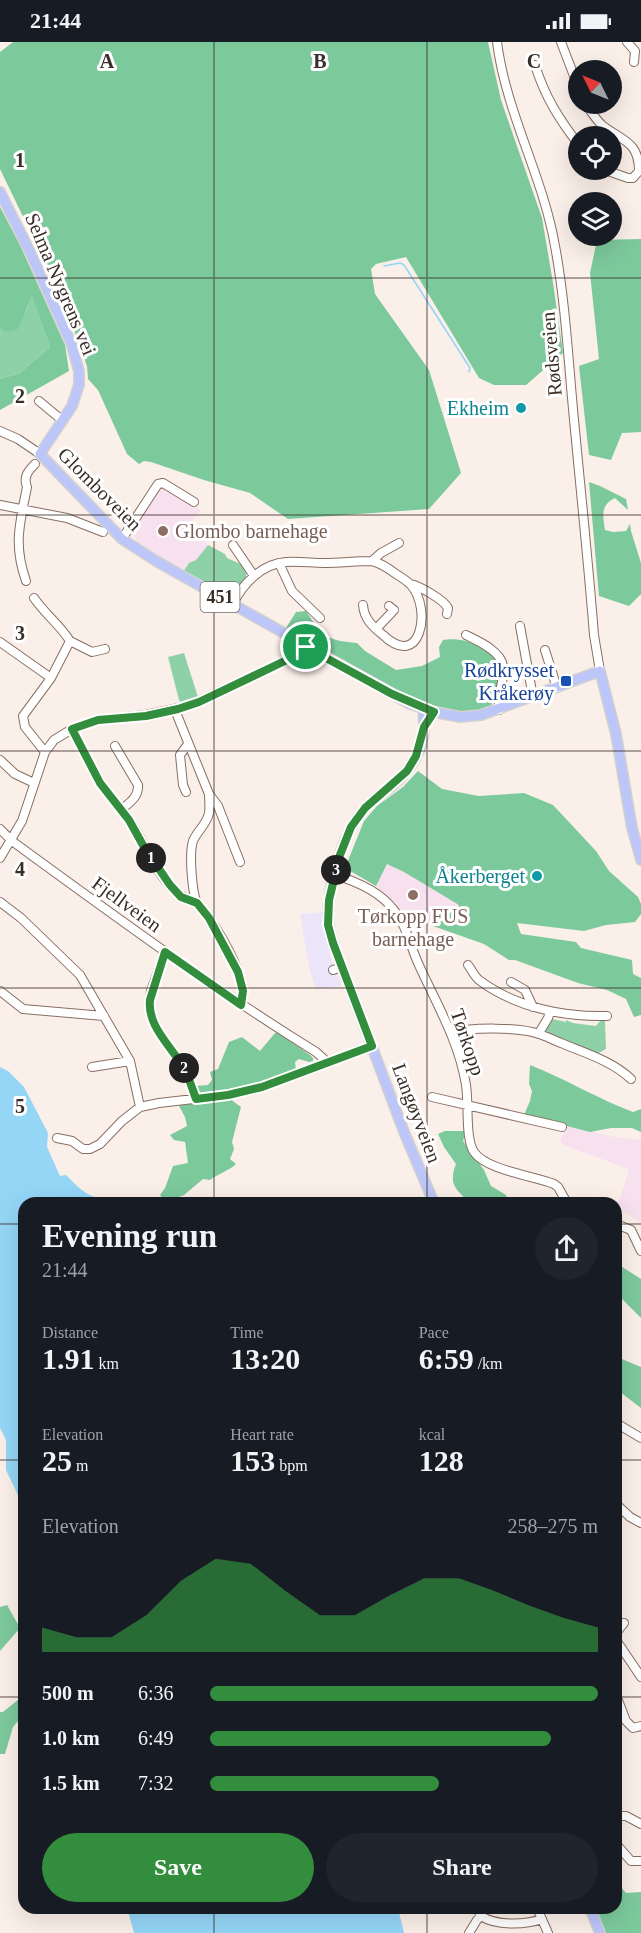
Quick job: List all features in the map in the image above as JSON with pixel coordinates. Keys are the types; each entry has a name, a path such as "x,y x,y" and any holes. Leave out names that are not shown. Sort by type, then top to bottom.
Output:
{"main road":[{"name":"Selma Nygrens vei","path":"0,192 31,254 77,359 79,384 72,406 40,454"},
{"name":"Glomboveien","path":"40,454 122,538 156,561 306,647 424,709 467,717 481,716 600,672"},
{"path":"600,672 616,734 632,828 641,860"},
{"name":"Langøyveien","path":"424,709 424,727 416,756 407,771 365,808 351,827 340,855 329,900 328,925 338,969 372,1046 413,1156 431,1197"},
{"name":"Langøyveien","path":"424,727 434,712"},
{"path":"592,1914 600,1933"}],"street":[{"name":"Rødsveien","path":"497,42 500,68 509,101 547,211 555,245 563,301 594,635 600,672"},
{"path":"561,42 568,60"},
{"path":"627,42 635,51 634,62"},
{"path":"535,65 545,94 568,130"},
{"path":"592,114 603,126"},
{"path":"622,138 638,154 639,171 633,178 622,176"},
{"path":"39,401 63,421"},
{"name":"Glomboveien","path":"0,431 18,439 40,454"},
{"path":"26,581 19,561 18,535 27,487 26,474 35,464"},
{"path":"122,538 158,484 163,483 194,502"},
{"path":"0,505 67,518 103,532"},
{"path":"372,561 399,543"},
{"path":"232,545 254,576"},
{"path":"233,604 237,595 254,576 265,568 279,563 372,561 388,568 445,603 448,606 447,614"},
{"path":"279,563 292,591 320,618"},
{"path":"363,606 363,614 388,641 398,646 411,644 416,641 422,627 422,615 411,584"},
{"path":"34,598 70,641 92,652 105,649"},
{"path":"376,629 394,610 389,606"},
{"path":"520,626 533,697"},
{"path":"466,635 492,650 502,662 504,668 498,700 499,710"},
{"path":"45,752 25,727 22,716 51,678 70,641"},
{"path":"0,642 51,678"},
{"path":"0,858 12,841 24,816 45,752 54,740 72,729 98,720 146,716 199,702 291,658 306,647"},
{"path":"544,650 557,688"},
{"path":"175,710 240,862"},
{"path":"72,729 100,783 122,809 154,863 176,894 185,900 197,903"},
{"path":"186,792 183,786 180,755 188,744"},
{"path":"115,746 136,782 138,790 134,798 122,809"},
{"path":"0,760 10,771 34,783"},
{"path":"209,794 209,813 191,847 197,903 209,918 234,963 243,991 241,1005"},
{"name":"Fjellveien","path":"0,829 12,841 165,952 241,1005 316,1052 327,1062"},
{"name":"Tørkopp","path":"335,875 375,894 387,902 398,915 460,1061 469,1105 469,1136 471,1146 479,1158 499,1167 554,1184 564,1197"},
{"path":"0,902 21,918 80,975 130,1061 140,1107"},
{"path":"165,952 151,991 149,1006 156,1028 185,1071 196,1099"},
{"path":"468,965 476,978 509,998 533,1007 550,1012 593,1017 607,1016"},
{"path":"511,982 525,990 533,1007"},
{"path":"0,991 22,1009 104,1016"},
{"path":"539,1034 550,1012"},
{"path":"450,1033 458,1030 492,1028 539,1034 597,1057 632,1079"},
{"path":"57,1138 72,1141 83,1149 95,1147 140,1107 228,1095 262,1087 372,1046"},
{"path":"92,1067 130,1061"},
{"path":"432,1097 562,1127"},
{"path":"622,1226 631,1230 641,1251"},
{"path":"622,1427 641,1438"},
{"path":"622,1510 630,1518 641,1523"},
{"path":"622,1649 641,1677"},
{"path":"622,1711 627,1724 633,1728 641,1726"},
{"path":"622,1816 641,1824"},
{"path":"622,1851 631,1861 641,1861"},
{"path":"540,1914 548,1933"},
{"path":"469,1933 481,1916 485,1919 515,1924 542,1919"}],"shaded area":[{"name":"Glombo barnehage","path":"163,485 201,510 187,527 208,545 183,572 139,546 133,535 134,524 157,487"},
{"name":"Tørkopp FUS barnehage","path":"387,864 459,905 433,926 410,925 376,886"},
{"path":"325,912 325,928 331,959 342,986 316,989 309,967 300,914"},
{"path":"566,1126 615,1137 641,1140 641,1224 622,1211 621,1197 629,1169 560,1142"}],"green space":[{"path":"13,42 488,42 501,100 542,218 563,353 526,385 494,385 479,378 406,257 376,264 371,269 375,294 429,370 461,473 429,509 288,519 250,493 151,462 144,461 139,464 127,454 98,390 88,379 87,366 63,299 0,169 0,52"},
{"path":"0,207 20,245 65,345 69,371 0,410 0,379 20,373 50,347 32,296 18,329 5,332 0,326"},
{"path":"622,239 641,239 641,432 622,433 611,460 589,455 579,366 599,359 590,273 596,246 622,246"},
{"path":"32,295 50,347 20,373 0,379 0,326 26,311"},
{"path":"589,482 626,499 628,510 615,498 607,504 603,516 605,530 626,531 630,524 641,563 641,594 629,606 599,596"},
{"path":"208,545 225,554 227,558 243,565 246,570 246,579 229,598 183,572"},
{"path":"306,611 326,636 357,643 365,651 396,670 422,666 440,657 439,647 443,640 467,641 483,648 496,659 500,670 489,711 470,713 421,703 286,628 296,612"},
{"path":"184,653 198,697 181,703 168,657"},
{"path":"418,771 442,789 479,796 524,793 553,805 596,851 609,871 638,897 641,914 635,922 606,925 584,931 517,923 521,934 576,942 581,948 632,960 633,974 641,978 641,1015 634,1017 626,999 607,990 509,960 484,944 433,926 459,905 404,872 387,864 376,886 345,868 364,821 377,806 403,787"},
{"path":"552,1019 596,1026 601,1020 605,1021 606,1049 597,1054 544,1033 546,1025"},
{"path":"275,1033 310,1055 313,1061 299,1059 295,1062 296,1071 257,1086 200,1097 195,1086 208,1085 212,1080 210,1072 218,1069 229,1042 242,1037 260,1051"},
{"path":"530,1065 633,1112 641,1109 641,1132 632,1128 611,1128 590,1132 524,1115 532,1091 529,1084"},
{"path":"230,1099 241,1107 232,1142 234,1149 230,1159 236,1164 210,1180 203,1179 184,1195 162,1197 160,1195 173,1166 188,1163 185,1142 174,1140 170,1135 187,1126 179,1106 197,1101"},
{"path":"445,1131 466,1131 463,1141 484,1170 491,1186 507,1197 464,1197 453,1182 456,1164 438,1134"},
{"path":"622,1267 641,1279 641,1318 622,1299"},
{"path":"622,1359 641,1367 641,1408 622,1394"},
{"path":"7,1605 18,1624 18,1630 0,1651 0,1607"},
{"path":"18,1700 18,1721 13,1727 5,1754 0,1754 0,1712"},
{"path":"622,1888 626,1893 641,1892 641,1933 601,1933 594,1914 622,1914"}],"water":[{"path":"0,1067 8,1071 24,1087 48,1133 47,1147 60,1176 66,1175 83,1191 96,1197 18,1197 18,1495 6,1470 6,1440 0,1428"},
{"path":"129,1914 399,1914 404,1933 134,1933"}],"waterway":[{"path":"384,266 400,263 404,265 470,368 469,372"}],"place":[{"name":"Ekheim","path":"521,408"},
{"name":"Glombo barnehage","path":"163,531"},
{"name":"Rødkrysset Kråkerøy","path":"566,681"},
{"name":"Åkerberget","path":"537,876"},
{"name":"Tørkopp FUS barnehage","path":"413,895"}],"route":[{"path":"306,647 408,703 434,712 424,727 420,746 407,771 365,808 351,827 340,855 329,900 328,925 333,943 372,1046 262,1087 196,1099 177,1056 156,1028 152,1018 149,1006 151,991 160,961 165,952 241,1005 243,991 238,972 207,915 197,903 185,900 176,894 154,863 122,809 100,783 72,729 98,720 146,716 188,706 291,658 306,647"}]}
